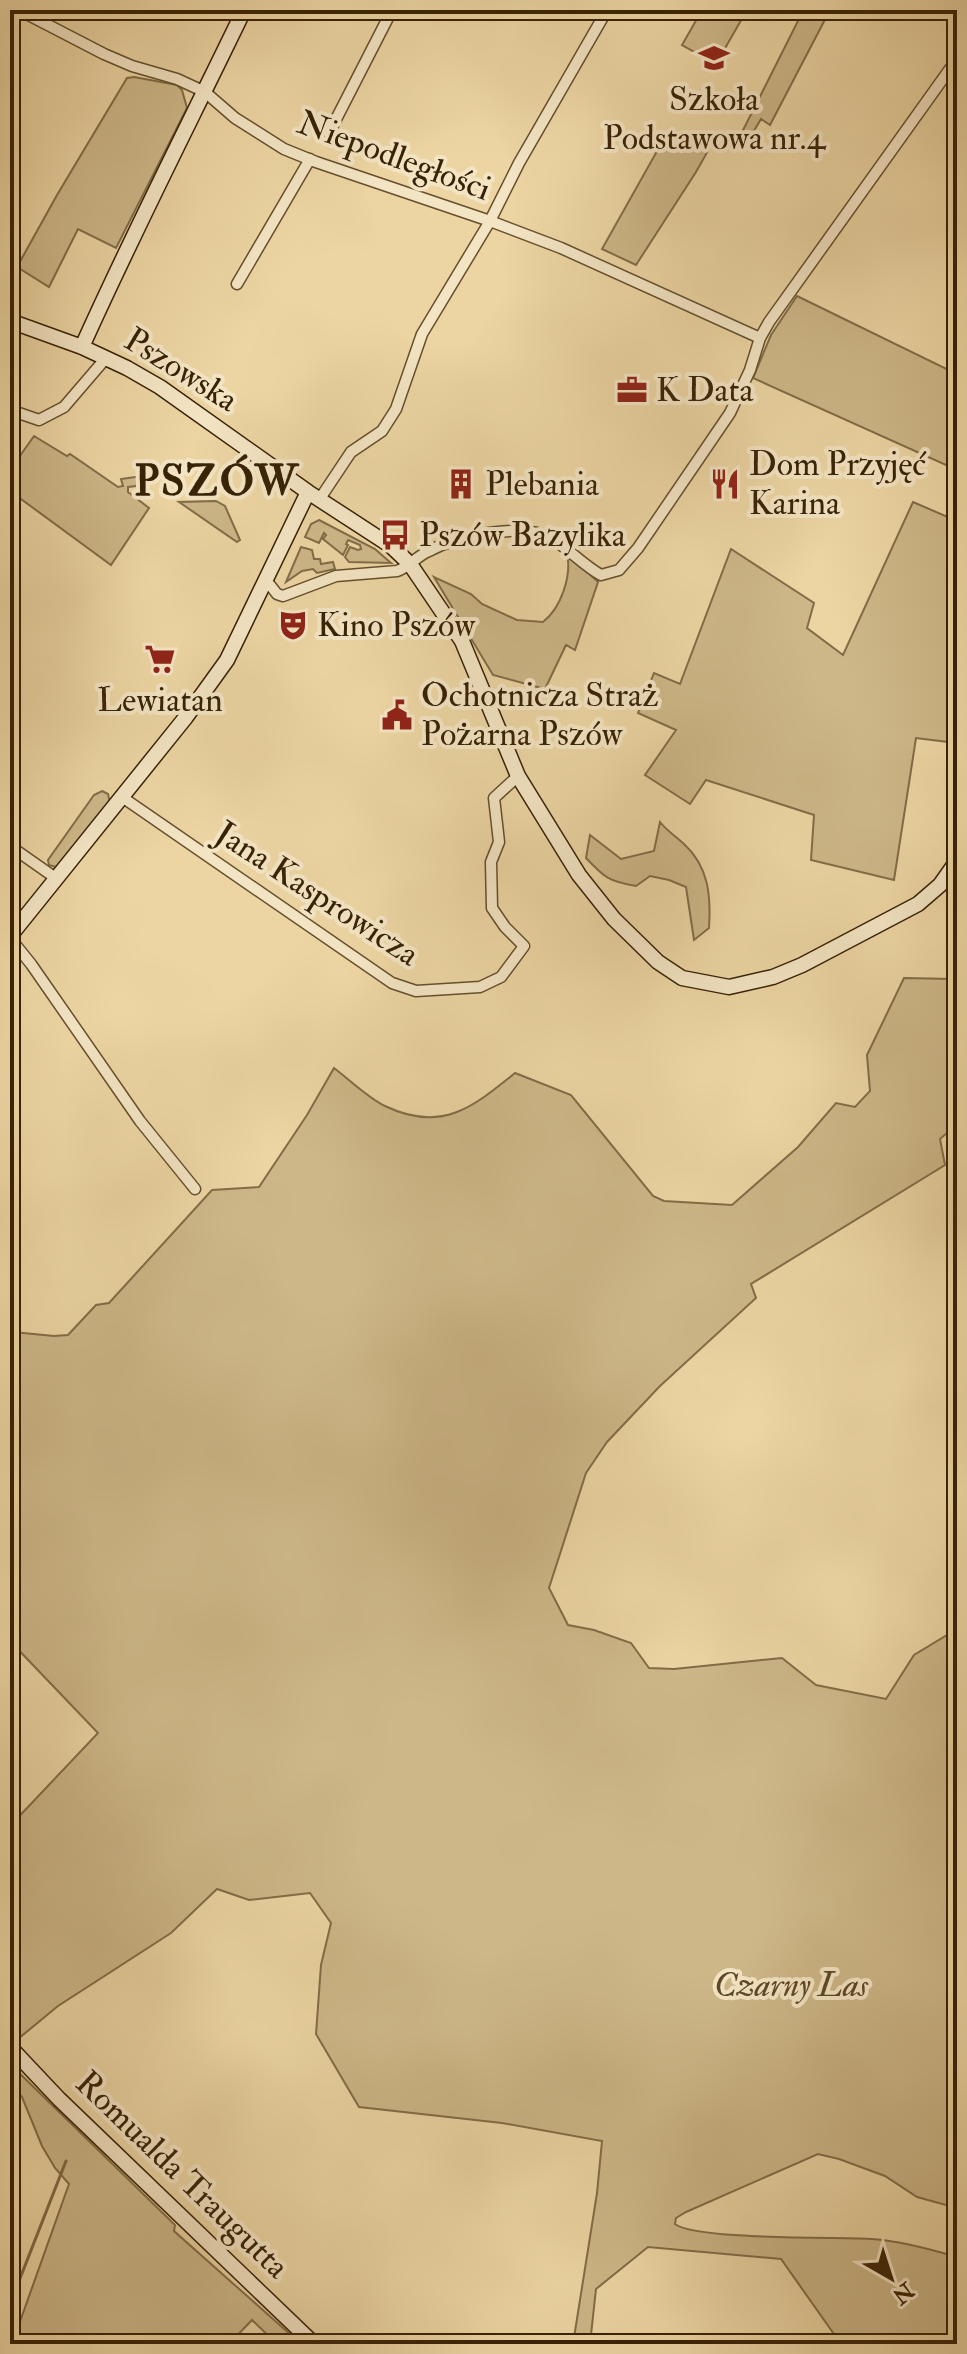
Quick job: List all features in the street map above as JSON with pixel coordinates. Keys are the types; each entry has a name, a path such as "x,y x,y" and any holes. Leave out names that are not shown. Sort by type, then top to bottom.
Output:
{"street":[{"name":"Niepodległości","path":"19,10 104,54 205,92 235,118 284,149 490,221 609,268 760,338"},
{"path":"82,347 126,249 244,10"},
{"path":"329,133 392,10"},
{"path":"195,1189 140,1121 10,937 186,717 227,660 266,580 313,496 351,452 382,431 396,409 422,334 490,221 519,163 607,10"},
{"path":"266,580 277,594 283,596 336,576 397,571 430,550 488,533 513,531 548,536 601,575 619,570 638,548 730,413 769,322 957,59"},
{"path":"237,284 310,159"},
{"name":"Pszowska","path":"10,321 82,347 160,387 313,496 391,546 410,564 462,641 518,776 579,875 614,919 658,962 682,978 720,987 750,984 802,965 902,914 931,894 957,861"},
{"path":"10,410 39,420 64,407 106,358"},
{"name":"Jana Kasprowicza","path":"122,797 392,983 416,991 480,987 490,983 501,977 524,946 492,908 491,862 499,842 494,798 518,776"},
{"path":"10,846 57,879"},
{"name":"Romualda Traugutta","path":"10,2047 59,2099 314,2344"}],"green space":[{"path":"702,10 747,10 716,64 682,45"},
{"path":"797,10 830,10 770,125 761,119 745,146 735,146 802,13"},
{"path":"127,78 177,85 182,90 187,108 116,248 78,229 49,287 17,267"},
{"path":"670,128 709,149 636,265 602,249"},
{"path":"797,296 957,374 957,470 753,378 771,335"},
{"path":"34,436 67,456 70,454 118,487 123,486 121,479 142,476 136,486 128,487 128,492 149,508 111,565 10,491 10,470"},
{"path":"216,501 225,506 240,540 237,542 179,502"},
{"path":"913,502 957,521 957,743 916,738 894,880 811,860 814,815 706,780 690,804 645,775 676,730 638,713 654,673 680,684 731,549 814,603 807,628 843,655"},
{"path":"319,520 375,549 391,563 349,562 345,557 350,547 358,550 361,549 360,545 348,540 343,555 323,539 324,533 319,543 305,537 311,524"},
{"path":"301,547 312,550 314,559 320,559 321,564 333,562 335,569 317,573 313,569 302,571 286,582"},
{"path":"567,553 598,582 575,650 566,645 545,689 493,675 434,577 517,620 543,622 555,609 564,591 568,572"},
{"path":"102,791 108,794 110,803 56,867 49,865 48,860 94,795"},
{"path":"660,822 699,862 707,883 709,928 694,940 686,887 650,876 636,886 619,882 603,874 586,858 590,835 621,859 654,851"},
{"name":"Czarny Las","path":"904,978 952,979 957,1001 957,1124 940,1139 945,1165 751,1284 756,1298 660,1386 607,1442 586,1473 549,1588 568,1625 631,1643 649,1668 674,1669 782,1658 816,1685 886,1699 914,1655 957,1629 957,2208 917,2197 885,2176 818,2154 686,2212 676,2218 675,2224 710,2233 883,2240 957,2257 957,2344 841,2344 781,2259 648,2247 596,2289 590,2344 573,2344 597,2193 602,2141 502,2123 359,2107 316,2034 321,1965 331,1923 310,1893 249,1900 217,1889 171,1933 58,2006 18,2039 10,2031 10,1826 98,1733 10,1641 10,1330 68,1335 96,1305 109,1303 212,1190 259,1187 334,1068 385,1106 423,1117 439,1117 470,1106 515,1073 571,1095 653,1196 664,1201 732,1205 798,1147 836,1103 855,1107 870,1091 867,1055"},
{"path":"10,2064 175,2225 174,2231 301,2344 277,2344 252,2320 229,2344 12,2344 69,2184 42,2146 22,2097 10,2081"}],"waterway":[{"path":"10,2304 66,2161"}],"place":[{"name":"Szkoła Podstawowa nr.4","path":"714,58"},
{"name":"K Data","path":"632,390"},
{"name":"Plebania","path":"461,484"},
{"name":"Dom Przyjęć Karina","path":"725,484"},
{"name":"Pszów Bazylika","path":"395,535"},
{"name":"Kino Pszów","path":"293,625"},
{"name":"Lewiatan","path":"160,659"},
{"name":"Ochotnicza Straż Pożarna Pszów","path":"397,715"}],"district":[{"name":"PSZÓW","path":"217,482"}]}
